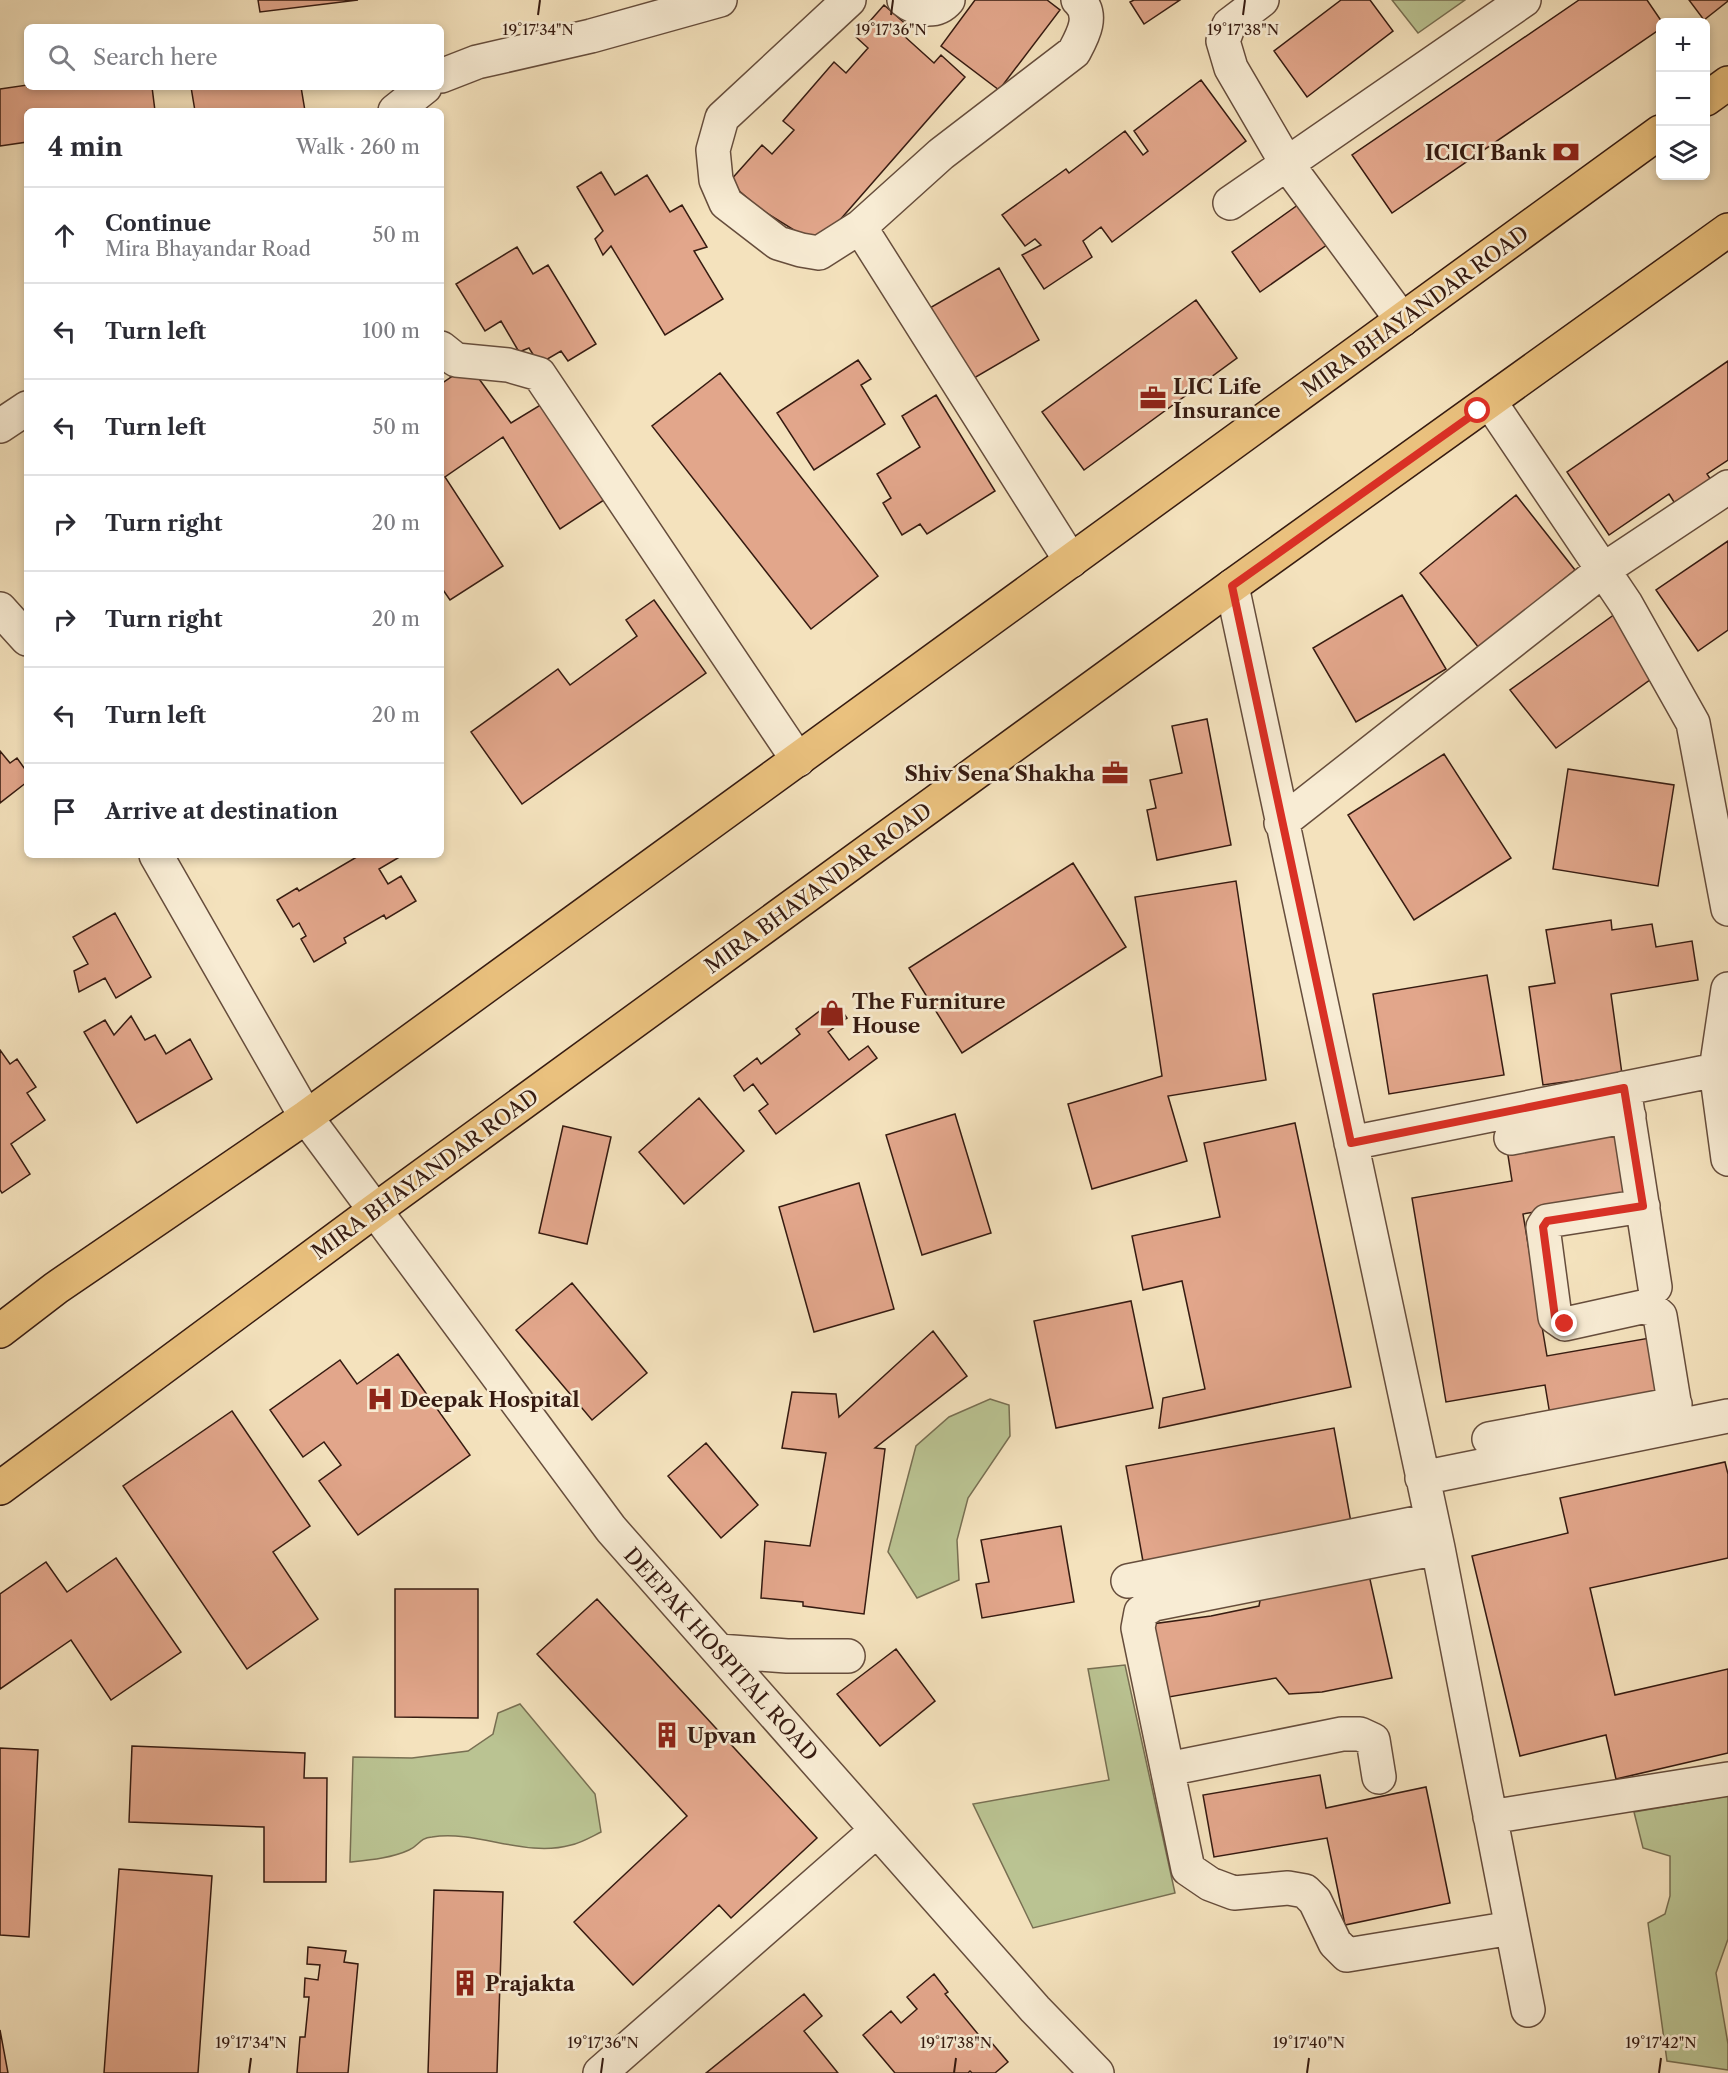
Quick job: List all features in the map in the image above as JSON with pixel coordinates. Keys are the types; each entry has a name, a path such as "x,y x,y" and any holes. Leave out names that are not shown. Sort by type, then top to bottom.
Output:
{"main road":[{"path":"1710,96 1728,82"},
{"name":"MIRA BHAYANDAR ROAD","path":"0,1331 56,1288 306,1117 1656,135"},
{"name":"MIRA BHAYANDAR ROAD","path":"0,1488 374,1211 1232,586 1728,230"}],"street":[{"path":"444,75 477,62 591,36 720,0"},
{"path":"849,0 722,118 713,150 716,180 726,203 778,243 819,253 860,227 941,154 1074,52 1084,34 1087,20 1082,3 1078,0"},
{"path":"904,0 912,6 925,10 945,4 948,0"},
{"path":"1262,0 1229,25 1222,41 1231,68 1287,164 1402,320"},
{"path":"1230,203 1524,0"},
{"path":"399,108 421,90"},
{"path":"860,227 1071,561"},
{"path":"444,350 456,360 508,364 539,374 798,760"},
{"path":"1490,402 1626,604 1694,723 1728,909"},
{"path":"0,426 24,410"},
{"path":"1281,823 1603,570 1728,487"},
{"path":"1232,586 1435,1534 1528,2010"},
{"path":"0,609 24,636"},
{"name":"DEEPAK HOSPITAL ROAD","path":"158,858 306,1117 611,1529 1035,2009 1097,2073"},
{"path":"1728,989 1716,1070 1728,1159"},
{"path":"1511,1138 1626,1102 1716,1070"},
{"path":"1351,1143 1626,1102"},
{"path":"1626,1102 1655,1287"},
{"path":"1643,1206 1547,1221 1543,1227 1555,1317 1565,1324 1642,1307 1652,1309 1660,1316 1676,1415"},
{"path":"1422,1478 1676,1415"},
{"path":"1489,1439 1676,1415 1728,1416"},
{"path":"1128,1581 1435,1534"},
{"path":"1435,1534 1154,1604 1141,1612 1138,1628 1188,1869 1210,1884 1234,1893 1288,1888 1305,1891 1315,1901 1335,1943 1347,1955 1512,1928"},
{"path":"719,1652 787,1656 848,1656"},
{"path":"1168,1769 1342,1734 1360,1734 1373,1740 1379,1777"},
{"path":"1490,1817 1728,1779"},
{"path":"600,2073 877,1830"}],"green space":[{"path":"1392,0 1465,0 1418,33"},
{"path":"990,1399 1009,1405 1010,1436 968,1498 957,1540 959,1580 917,1598 888,1552 916,1446 949,1417"},
{"path":"1125,1665 1175,1893 1033,1928 973,1804 1109,1780 1088,1669"},
{"path":"520,1704 595,1794 601,1832 578,1843 554,1848 519,1846 467,1837 432,1837 424,1839 402,1853 350,1862 353,1757 412,1758 468,1751 493,1734 498,1713"},
{"path":"1728,1796 1728,1939 1716,1973 1728,2044 1728,2070 1667,2061 1648,1923 1665,1914 1670,1896 1670,1856 1643,1848 1634,1812"}],"building":[{"path":"258,0 358,0 260,12"},
{"path":"975,0 1047,0 1060,10 999,90 941,46"},
{"path":"1134,0 1180,0 1144,24 1130,2"},
{"path":"1341,0 1370,0 1393,31 1307,97 1274,51"},
{"path":"1579,0 1647,0 1659,18 1656,18 1656,32 1392,213 1352,155"},
{"path":"1689,0 1728,0 1707,18 1702,18"},
{"path":"884,5 909,27 903,35 934,63 941,55 965,77 818,245 760,209 729,182 762,145 772,154 794,130 783,121 834,62 846,73 868,48 856,37"},
{"path":"1201,80 1246,141 1112,242 1101,227 1083,241 1092,257 1044,289 1022,255 1041,245 1035,239 1025,246 1002,215 1066,169 1069,173 1125,131 1143,155 1148,151 1134,131"},
{"path":"24,85 24,90 152,90 155,108 24,108 24,142 0,146 0,89"},
{"path":"192,90 302,90 304,108 194,108"},
{"path":"601,172 615,195 647,175 670,212 682,205 707,247 694,251 723,299 665,335 611,246 603,255 595,239 603,231 577,187"},
{"path":"1302,202 1331,242 1260,292 1232,252"},
{"path":"517,247 533,274 548,265 596,344 568,361 561,351 539,364 529,348 519,352 501,321 485,331 456,284"},
{"path":"999,268 1039,340 969,381 928,309"},
{"path":"1196,300 1237,358 1084,470 1042,412"},
{"path":"858,360 871,379 861,385 885,424 814,470 777,413"},
{"path":"1728,361 1728,460 1707,474 1717,489 1681,513 1669,494 1609,535 1567,472"},
{"path":"469,365 511,423 547,401 607,498 560,529 503,437 445,477 503,566 450,600 444,591 444,382"},
{"path":"720,373 878,576 811,629 652,426"},
{"path":"936,395 995,491 927,534 920,524 902,535 883,503 891,498 877,474 920,447 902,416"},
{"path":"1516,495 1575,570 1479,648 1420,573"},
{"path":"1728,541 1728,630 1698,651 1656,590"},
{"path":"1402,595 1446,669 1356,722 1313,648"},
{"path":"654,600 706,673 522,804 471,732 558,669 570,685 637,636 626,620"},
{"path":"1615,614 1658,674 1556,748 1510,690"},
{"path":"1207,719 1231,845 1157,860 1147,810 1156,808 1150,780 1182,773 1172,726"},
{"path":"0,751 10,763 17,758 24,768 24,784 0,803"},
{"path":"1444,754 1511,858 1414,920 1348,815"},
{"path":"1568,769 1674,785 1658,886 1553,869"},
{"path":"355,858 398,858 379,869 388,884 401,876 416,901 386,919 384,915 344,938 346,943 314,962 301,939 306,936 299,923 293,927 277,900 297,888 299,891"},
{"path":"1073,863 1126,947 962,1053 909,968"},
{"path":"1236,881 1266,1080 1168,1096 1187,1161 1092,1189 1068,1104 1162,1076 1135,897"},
{"path":"115,913 151,977 116,998 105,978 79,992 74,971 88,964 73,937"},
{"path":"1611,920 1612,930 1652,924 1656,947 1692,941 1698,980 1611,994 1622,1074 1543,1085 1529,987 1555,983 1546,930"},
{"path":"1487,975 1504,1075 1389,1094 1373,994"},
{"path":"834,1000 847,1018 828,1032 849,1060 868,1046 877,1058 776,1134 759,1111 768,1104 753,1084 744,1091 734,1076 757,1058 761,1064 800,1034 796,1029"},
{"path":"131,1016 145,1040 155,1035 166,1054 190,1039 212,1079 137,1123 84,1032 105,1020 114,1035"},
{"path":"0,1050 10,1064 17,1059 36,1087 27,1093 45,1120 11,1144 30,1174 2,1193 0,1190"},
{"path":"699,1098 744,1151 684,1204 639,1152"},
{"path":"955,1114 991,1233 922,1255 886,1135"},
{"path":"1295,1123 1351,1387 1159,1428 1163,1398 1205,1389 1182,1281 1143,1290 1132,1236 1220,1217 1204,1143"},
{"path":"563,1126 611,1137 587,1244 539,1233"},
{"path":"1626,1128 1637,1195 1523,1214 1547,1356 1661,1336 1672,1399 1551,1421 1545,1385 1446,1402 1412,1198 1512,1181 1507,1149"},
{"path":"859,1183 894,1309 814,1332 779,1207"},
{"path":"572,1283 647,1373 592,1420 516,1330"},
{"path":"1131,1301 1153,1408 1056,1428 1034,1321"},
{"path":"933,1331 967,1376 875,1448 885,1449 864,1614 803,1606 803,1602 761,1598 765,1541 810,1546 826,1453 782,1448 792,1392 836,1394 839,1417"},
{"path":"398,1354 470,1455 358,1535 319,1481 341,1465 324,1442 303,1457 270,1410 340,1360 357,1384"},
{"path":"232,1411 310,1526 273,1552 318,1619 247,1669 123,1486"},
{"path":"1334,1428 1352,1528 1144,1567 1126,1466"},
{"path":"706,1443 758,1505 721,1538 668,1476"},
{"path":"1725,1462 1728,1474 1728,1558 1590,1588 1615,1695 1728,1669 1728,1753 1616,1779 1606,1735 1520,1756 1472,1556 1568,1533 1560,1498"},
{"path":"1061,1526 1074,1602 982,1618 976,1584 989,1582 981,1540"},
{"path":"116,1558 181,1652 111,1700 71,1640 0,1689 0,1594 46,1562 67,1592"},
{"path":"1369,1575 1392,1678 1322,1692 1289,1694 1276,1678 1169,1697 1152,1624 1211,1616 1259,1606 1262,1590"},
{"path":"395,1589 478,1589 478,1718 395,1717"},
{"name":"Upvan","path":"597,1599 817,1838 731,1918 719,1905 633,1985 574,1922 687,1816 537,1654"},
{"path":"896,1649 935,1701 880,1746 837,1694"},
{"path":"132,1746 305,1753 304,1778 327,1778 326,1882 264,1882 264,1827 129,1822"},
{"path":"0,1748 38,1750 29,1937 0,1935"},
{"path":"1320,1775 1326,1808 1426,1787 1450,1903 1345,1925 1327,1838 1214,1857 1203,1795"},
{"path":"119,1869 212,1876 198,2073 104,2073"},
{"name":"Prajakta","path":"434,1890 503,1892 497,2073 428,2073"},
{"path":"308,1947 346,1951 344,1962 358,1964 348,2073 297,2073 300,2037 305,2037 309,1997 304,1997 305,1978 318,1980 320,1965 307,1964"},
{"path":"934,1974 948,1992 945,1994 987,2045 991,2042 1008,2062 995,2073 972,2073 970,2071 968,2073 895,2073 863,2035 891,2011 901,2023 917,2009 907,1997"},
{"path":"804,1994 822,2016 804,2031 838,2073 706,2073"},
{"path":"0,2030 8,2073 0,2073"}],"place":[{"name":"ICICI Bank","path":"1566,152"},
{"name":"LIC Life Insurance","path":"1153,398"},
{"name":"Shiv Sena Shakha","path":"1115,773"},
{"name":"The Furniture House","path":"832,1013"},
{"name":"Deepak Hospital","path":"380,1399"},
{"name":"Upvan","path":"667,1735"},
{"name":"Prajakta","path":"465,1983"}],"route":[{"path":"1478,411 1232,586 1351,1143 1624,1088 1643,1206 1547,1221 1543,1227 1555,1317 1565,1324"}]}
